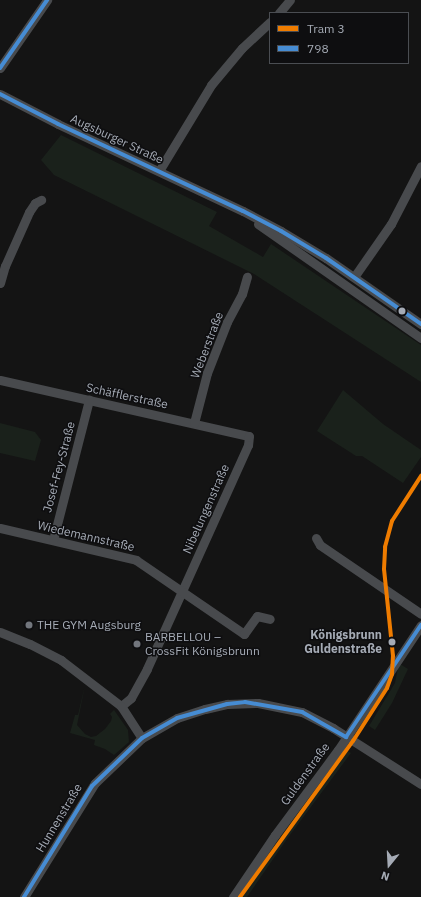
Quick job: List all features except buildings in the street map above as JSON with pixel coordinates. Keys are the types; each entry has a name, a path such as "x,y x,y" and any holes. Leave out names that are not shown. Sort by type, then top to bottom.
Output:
{"street":[{"path":"0,68 47,0"},
{"path":"280,12 290,0"},
{"path":"159,171 211,85 242,48 269,23"},
{"name":"Augsburger Straße","path":"0,94 62,126 159,171 281,231 354,277 421,324"},
{"path":"354,277 390,225 421,166"},
{"path":"0,283 4,266 29,212 35,203 41,200"},
{"name":"Augsburger Straße","path":"225,203 421,338"},
{"name":"Weberstraße","path":"194,424 207,373 230,316 242,294 247,277"},
{"name":"Schäfflerstraße","path":"0,380 249,436"},
{"name":"Josef-Fey-Straße","path":"53,540 89,400"},
{"name":"Nibelungenstraße","path":"121,706 131,698 136,691 248,445 249,436"},
{"name":"Wiedemannstraße","path":"0,528 136,560 182,592"},
{"path":"316,538 320,546 421,614"},
{"path":"182,592 244,634 257,616 270,619"},
{"name":"Guldenstraße","path":"233,897 346,737 421,625"},
{"path":"0,632 30,644 61,660 121,706 142,738"},
{"name":"Hunnenstraße","path":"24,897 92,786 142,738 177,718 227,704 245,702 270,705 302,712 315,718 421,784"}],"shaded area":[{"path":"61,135 217,212 209,226 263,257 271,244 421,345 421,382 254,274 54,175 41,160"},
{"path":"343,390 383,424 421,450 421,457 403,483 362,456 356,456 317,431"},
{"path":"0,423 35,432 41,440 35,461 0,453"},
{"path":"400,664 408,669 392,703 375,730 369,726 395,683"},
{"path":"85,685 77,725 85,734 91,737 96,736 105,729 111,721 112,717 110,714 114,710 128,730 129,742 114,755 105,749 94,745 95,740 70,733 75,715 78,715"},
{"path":"346,750 351,753 287,839 247,897 237,897 341,752"}],"tram line":[{"name":"3","path":"240,897 353,741 387,688 392,674 393,656 384,569 385,547 392,521 421,476"}],"transit line":[{"name":"798","path":"0,68 47,0"},
{"name":"798","path":"0,94 58,124 243,211 281,231 326,258 421,324"},
{"name":"798","path":"24,897 92,786 142,738 177,718 227,704 245,702 302,712 346,737 421,625"}],"place":[{"name":"THE GYM Augsburg","path":"29,625"},
{"name":"Königsbrunn Guldenstraße","path":"392,642"},
{"name":"BARBELLOU – CrossFit Königsbrunn","path":"137,644"}]}
